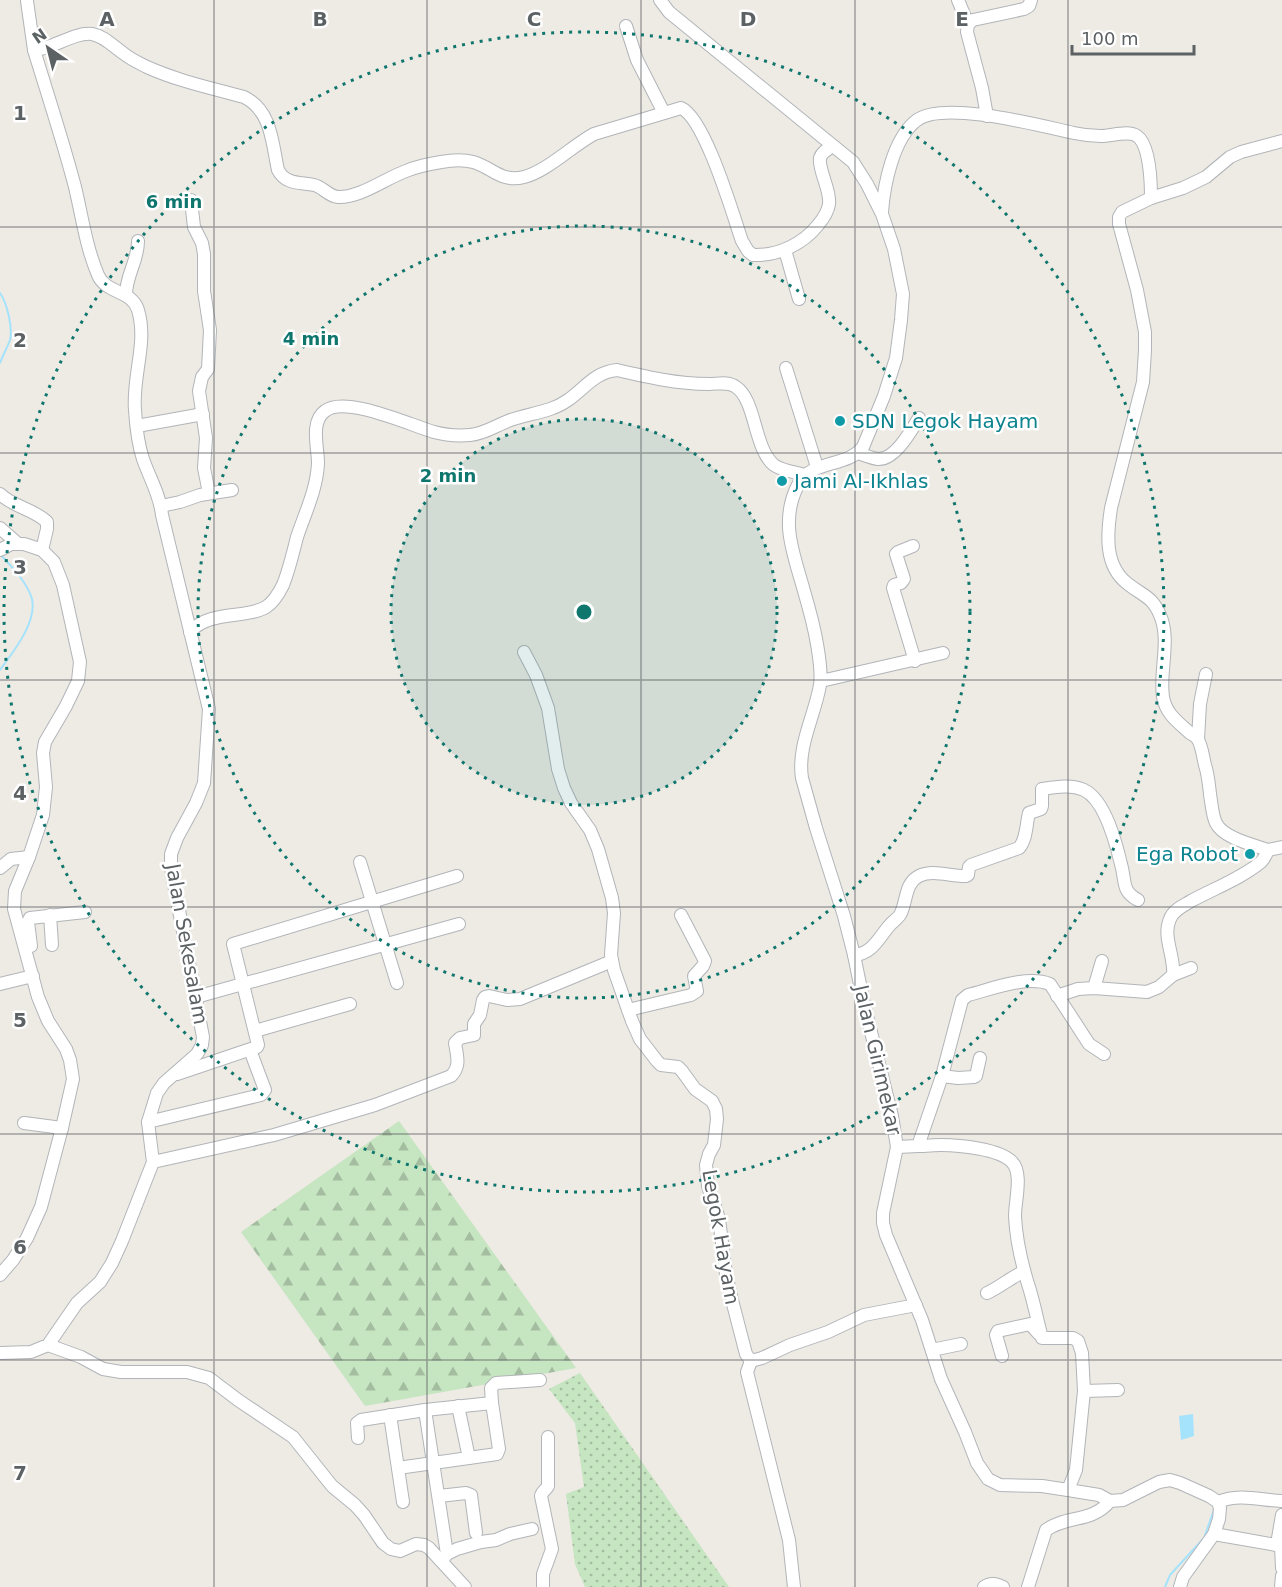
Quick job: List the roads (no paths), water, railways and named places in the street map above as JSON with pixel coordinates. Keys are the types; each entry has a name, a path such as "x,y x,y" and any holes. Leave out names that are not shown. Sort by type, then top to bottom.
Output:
{"street":[{"path":"190,632 199,624 225,616 255,611 266,607 274,600 283,584 317,476 316,429 318,419 332,407 355,406 436,432 480,434 508,422 553,408 567,400 596,376 607,370 617,370 673,382 734,385 747,401 759,438 770,461 776,467 805,474 817,467 851,457 863,447 884,396 896,358 901,320 903,294 894,249 882,214 853,162 669,12 660,0"},
{"path":"958,0 968,24 967,32 987,116"},
{"path":"968,24 973,20 1024,9 1029,6 1031,0"},
{"path":"27,1 34,50 75,186 90,252 98,276 106,287 126,295 127,279 138,252 138,241"},
{"path":"626,26 637,60 664,113"},
{"path":"34,50 42,50 90,34 100,37 124,55 173,78 253,101 267,119 280,175 285,180 316,185 334,196 351,195 405,171 442,161 475,162 503,177 523,177 534,173 594,134 681,108 692,117 707,146 742,241 753,255 763,256 785,250 813,231 825,217 829,204 820,156 833,146"},
{"path":"882,214 888,171 906,132 917,120 930,114 943,112 987,116 1090,136 1126,133 1137,136 1143,145 1149,166 1151,198"},
{"path":"1198,739 1169,713 1166,707 1163,694 1164,637 1160,614 1148,597 1127,584 1118,574 1110,558 1108,526 1111,508 1143,382 1145,350 1145,332 1137,290 1119,224 1119,216 1122,212 1151,198 1183,189 1206,177 1230,157 1282,141"},
{"path":"191,200 194,227 202,243 204,254 204,291 210,330 208,369 200,383 206,438 204,468 209,493"},
{"path":"785,250 799,299"},
{"name":"Jalan Sekesalam","path":"48,1345 68,1314 100,1282 112,1263 153,1162 148,1122 157,1093 164,1083 197,1054 202,1045 203,1029 171,868 171,854 201,793 205,777 209,709 157,490 143,458 134,394 141,352 140,324 137,307 126,295"},
{"path":"786,368 817,467"},
{"path":"137,426 203,414"},
{"path":"858,453 876,459 888,457 899,447 919,418"},
{"name":"Jalan Girimekar","path":"805,474 794,495 789,520 789,535 817,644 821,681 801,770 806,796 844,916 892,1116 897,1147 883,1213 886,1235 916,1305 941,1379 977,1463 988,1479 1000,1485 1042,1486 1099,1495 1110,1502"},
{"path":"161,506 209,493 232,490"},
{"path":"0,494 9,501 43,517 47,522 42,550"},
{"path":"0,528 17,543"},
{"path":"0,550 11,544 30,545 42,550 54,562 59,572 80,662 78,681 45,741 43,753 46,787 43,815 15,891 14,900 14,909 38,997 48,1021 66,1049 73,1078 41,1207 27,1238 0,1275"},
{"path":"913,546 896,554 904,579 893,588 915,661"},
{"name":"Legok Hayam","path":"524,652 536,675 548,708 558,769 564,788 570,803 590,830 598,849 614,913 611,936 612,961 640,1039 661,1065 678,1067 695,1089 712,1101 716,1109 714,1145 706,1165 708,1186 719,1219 726,1274 733,1304 746,1354 752,1361 747,1372 789,1540 794,1587"},
{"path":"821,681 943,653"},
{"path":"1206,674 1200,704 1198,739 1208,773 1216,824 1230,836 1268,850 1282,847"},
{"path":"854,955 861,955 873,948 888,926 902,912 908,889 920,875 929,873 966,876 971,865 1019,848 1024,838 1029,813 1041,809 1042,789 1074,787 1092,795 1107,821 1122,864 1126,891 1138,900"},
{"path":"1173,975 1168,924 1173,912 1250,870 1263,861 1268,850"},
{"path":"0,868 15,858 29,857"},
{"path":"360,862 397,983"},
{"path":"173,1075 250,1050 258,1045 233,944 457,876"},
{"path":"26,953 31,950 28,922 30,918 85,912"},
{"path":"50,915 52,945"},
{"path":"628,1010 691,995 697,991 694,976 705,961 681,915"},
{"path":"196,997 459,924"},
{"path":"153,1162 274,1135 375,1105 451,1076 459,1066 455,1043 460,1038 474,1035 474,1023 480,1015 485,997 520,999 612,961"},
{"path":"1094,988 1102,961"},
{"path":"1057,996 1078,989 1094,988 1147,992 1159,987 1173,975 1191,968"},
{"path":"0,984 33,976"},
{"path":"918,1146 942,1076 964,997 1026,980 1050,984 1089,1044 1104,1054"},
{"path":"255,1031 350,1004"},
{"path":"148,1122 261,1095 265,1090 250,1050"},
{"path":"942,1076 974,1077 980,1058"},
{"path":"24,1123 62,1128"},
{"path":"897,1147 954,1146 989,1151 1006,1156 1012,1162 1018,1177 1015,1215 1017,1244 1042,1338"},
{"path":"987,1293 1023,1272"},
{"path":"752,1361 828,1332 864,1315 916,1305"},
{"path":"1002,1356 996,1335 998,1331 1030,1324 1042,1338"},
{"path":"1042,1338 1073,1338 1078,1341 1082,1353 1084,1391 1076,1470 1068,1490"},
{"path":"932,1350 961,1344"},
{"path":"0,1353 31,1352 48,1345 81,1357 103,1369 122,1372 187,1372 209,1378 293,1437 332,1486 364,1515 383,1543 391,1549 400,1551 410,1546 424,1545 444,1558 465,1587"},
{"path":"398,1468 497,1454 499,1449 491,1388 496,1383 540,1380"},
{"path":"1084,1391 1118,1390"},
{"path":"358,1438 357,1424 361,1420 492,1403"},
{"path":"458,1406 468,1458"},
{"path":"425,1410 439,1496 444,1558"},
{"path":"390,1415 403,1502"},
{"path":"543,1587 543,1574 552,1549 541,1496 548,1485 548,1437"},
{"path":"1028,1587 1046,1530 1060,1523 1088,1517 1110,1502 1123,1500 1159,1482 1170,1480 1180,1482 1209,1496 1218,1502 1220,1508 1214,1534 1183,1577 1180,1587"},
{"path":"439,1496 469,1493 472,1497 476,1533"},
{"path":"1218,1502 1242,1497 1282,1500 1280,1545 1282,1568"},
{"path":"444,1558 468,1545 496,1540 532,1529"},
{"path":"1214,1534 1280,1545"},
{"path":"1281,1587 1282,1576"},
{"path":"984,1587 988,1584 996,1584 1003,1587"}],"water":[{"path":"1193,1414 1194,1436 1181,1440 1179,1416"}],"waterway":[{"path":"0,293 9,316 11,329 10,340 0,363"},
{"path":"0,554 27,587 33,608 23,637 0,670"},
{"path":"1165,1587 1170,1575 1204,1538 1215,1507"}],"place":[{"name":"SDN Legok Hayam","path":"840,421"},
{"name":"Jami Al-Ikhlas","path":"782,481"},
{"name":"Ega Robot","path":"1250,854"}]}
